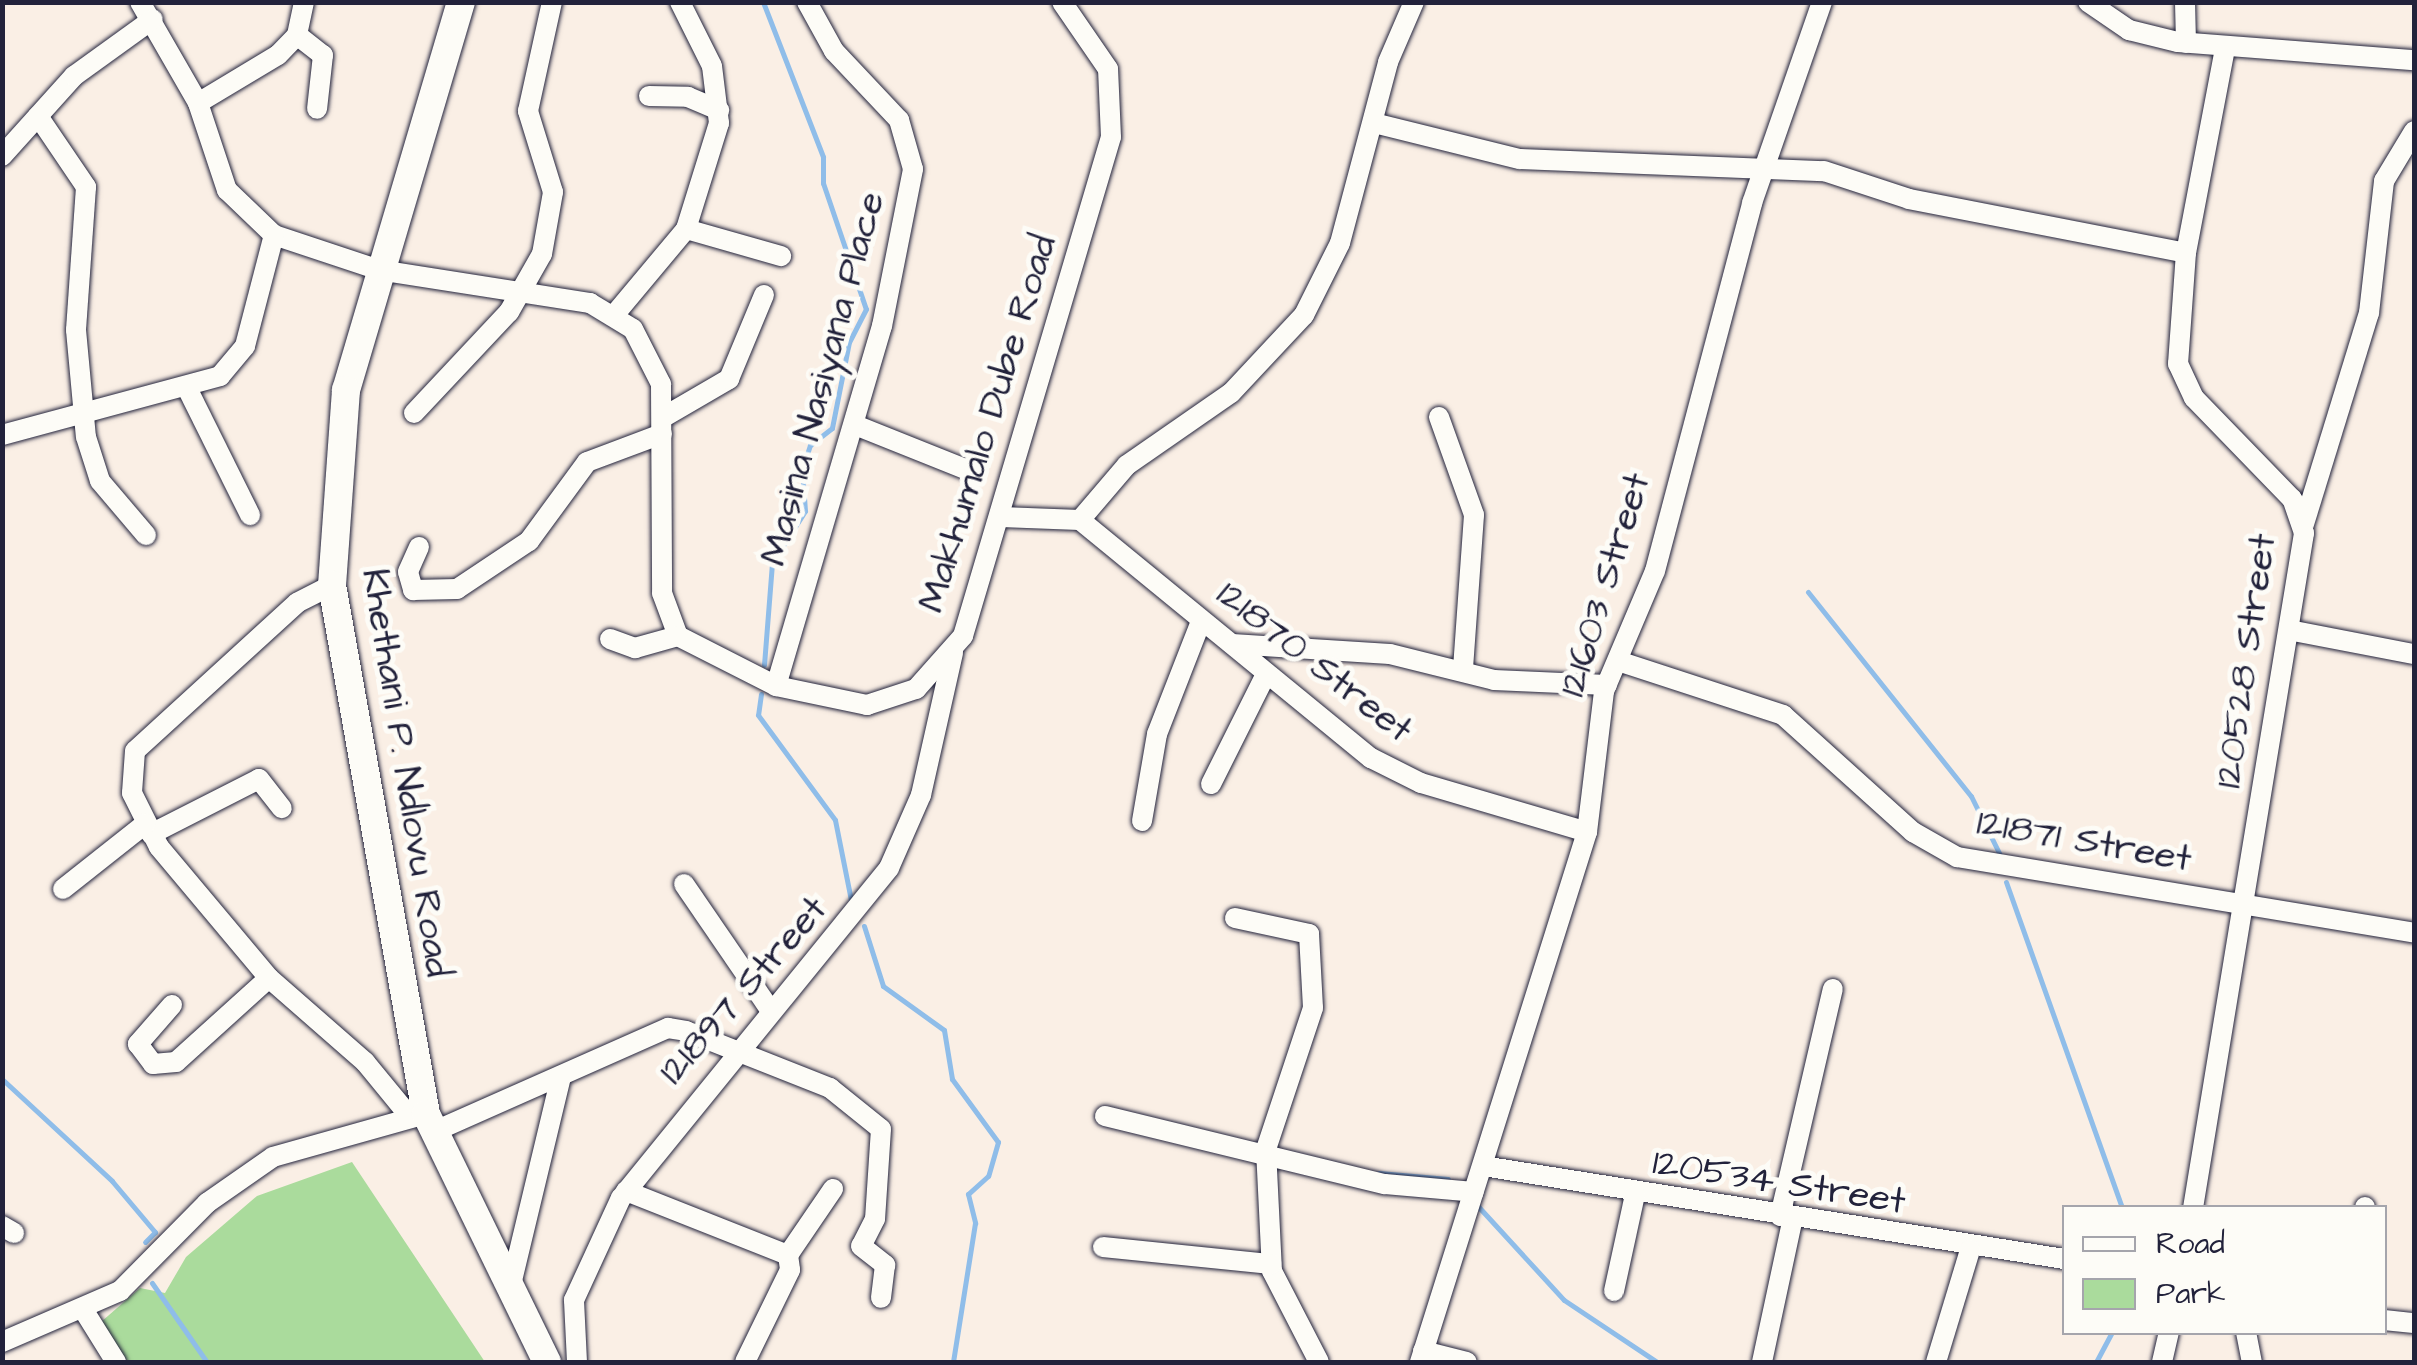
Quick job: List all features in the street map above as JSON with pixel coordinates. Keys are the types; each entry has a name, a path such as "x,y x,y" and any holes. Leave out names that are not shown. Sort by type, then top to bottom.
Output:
{"street":[{"path":"198,103 260,70 297,35 304,2"},
{"name":"Khethani P. Ndlovu Road","path":"460,2 380,270 338,437 332,585 423,1121 547,1362"},
{"path":"414,413 528,288 552,216 528,111 552,2"},
{"path":"615,314 686,229 719,110 712,66 680,2"},
{"name":"Masina Nasiyana Place","path":"776,686 855,426 913,156 899,120 834,51 807,2"},
{"path":"1001,517 1080,520 1127,465 1231,392 1304,315 1340,243 1414,2"},
{"name":"121603 Street","path":"1421,1357 1587,832 1607,685 1655,571 1763,166 1822,2"},
{"path":"2088,2 2129,30 2186,43 2225,49 2414,60"},
{"path":"2185,2 2186,43"},
{"name":"Makhumalo Dube Road","path":"678,636 776,686 838,703 883,703 916,688 954,653 1001,517 1115,120 1108,69 1074,6"},
{"path":"2,156 74,76 147,11 198,103 227,190 274,235 380,270 528,288 615,314 653,353 662,426 662,593 678,636 635,648 610,639"},
{"path":"297,35 323,55 317,110"},
{"name":"120528 Street","path":"2194,1205 2294,632 2304,524 2277,480 2182,381 2175,347 2186,253 2225,49"},
{"path":"649,96 688,96 719,110"},
{"path":"38,116 86,187 76,330 84,414 96,472 146,535"},
{"path":"1374,123 1520,159 1763,166 1824,172 1909,198 2186,253"},
{"path":"2304,524 2369,313 2384,181 2414,131"},
{"path":"686,229 782,256"},
{"path":"2,435 220,376 245,346 274,235"},
{"path":"419,547 408,572 413,590 457,589 529,541 587,462 662,426 728,379 764,295"},
{"path":"187,388 250,515"},
{"path":"1439,417 1474,515 1463,669"},
{"path":"855,426 965,470"},
{"name":"121870 Street","path":"1080,520 1266,674 1399,774 1587,832"},
{"path":"332,585 296,603 134,751 132,792 148,829 269,978 365,1062 423,1121"},
{"path":"1142,822 1157,734 1201,621"},
{"path":"2294,632 2414,654"},
{"path":"1232,644 1390,654 1463,669 1607,685"},
{"name":"121897 Street","path":"578,1362 569,1339 574,1300 626,1190 769,1008 889,868 921,795 954,653"},
{"name":"121871 Street","path":"1618,661 1782,715 1913,832 1957,857 2414,934"},
{"path":"1211,784 1266,674"},
{"path":"63,888 148,829 260,779 282,808"},
{"path":"684,884 769,1008"},
{"path":"1234,918 1309,934 1316,981 1270,1158 1271,1264 1319,1362"},
{"path":"172,1005 138,1044 153,1064 176,1062 269,978"},
{"path":"1762,1362 1834,989"},
{"path":"2,1342 86,1314 239,1176 321,1138 423,1121 561,1076 668,1028 736,1050 846,1096 881,1129 887,1143 874,1219 861,1246 885,1265 881,1298"},
{"path":"510,1289 561,1076"},
{"path":"1105,1116 1386,1184 1474,1192"},
{"name":"120534 Street","path":"1483,1166 1970,1250 2062,1259"},
{"path":"745,1362 790,1270 788,1256 832,1189"},
{"path":"626,1190 788,1256"},
{"path":"1614,1291 1635,1195"},
{"path":"1103,1247 1271,1264"},
{"path":"1936,1362 1970,1250"},
{"path":"86,1314 116,1362"},
{"path":"2387,1320 2414,1323"},
{"path":"2162,1362 2168,1335"},
{"path":"2247,1335 2252,1362"},
{"path":"1421,1357 1468,1362"}],"green space":[{"path":"352,1162 485,1362 128,1362 101,1322 140,1288 165,1293 186,1257 257,1196"}],"waterway":[{"path":"763,2 823,157 823,183 866,309 849,342 832,428 810,445 802,469 805,511 772,563 764,665"},
{"path":"1808,592 1971,796 2001,857"},
{"path":"761,694 758,715 835,820 851,900"},
{"path":"2006,882 2121,1205"},
{"path":"864,926 883,986 944,1030 952,1079 998,1142 988,1176 968,1194 975,1223 953,1362"},
{"path":"2,1079 112,1181 155,1232 145,1242"},
{"path":"1379,1173 1448,1179"},
{"path":"1476,1204 1564,1300 1657,1362"},
{"path":"152,1283 207,1362"},
{"path":"2096,1362 2110,1335"}]}
